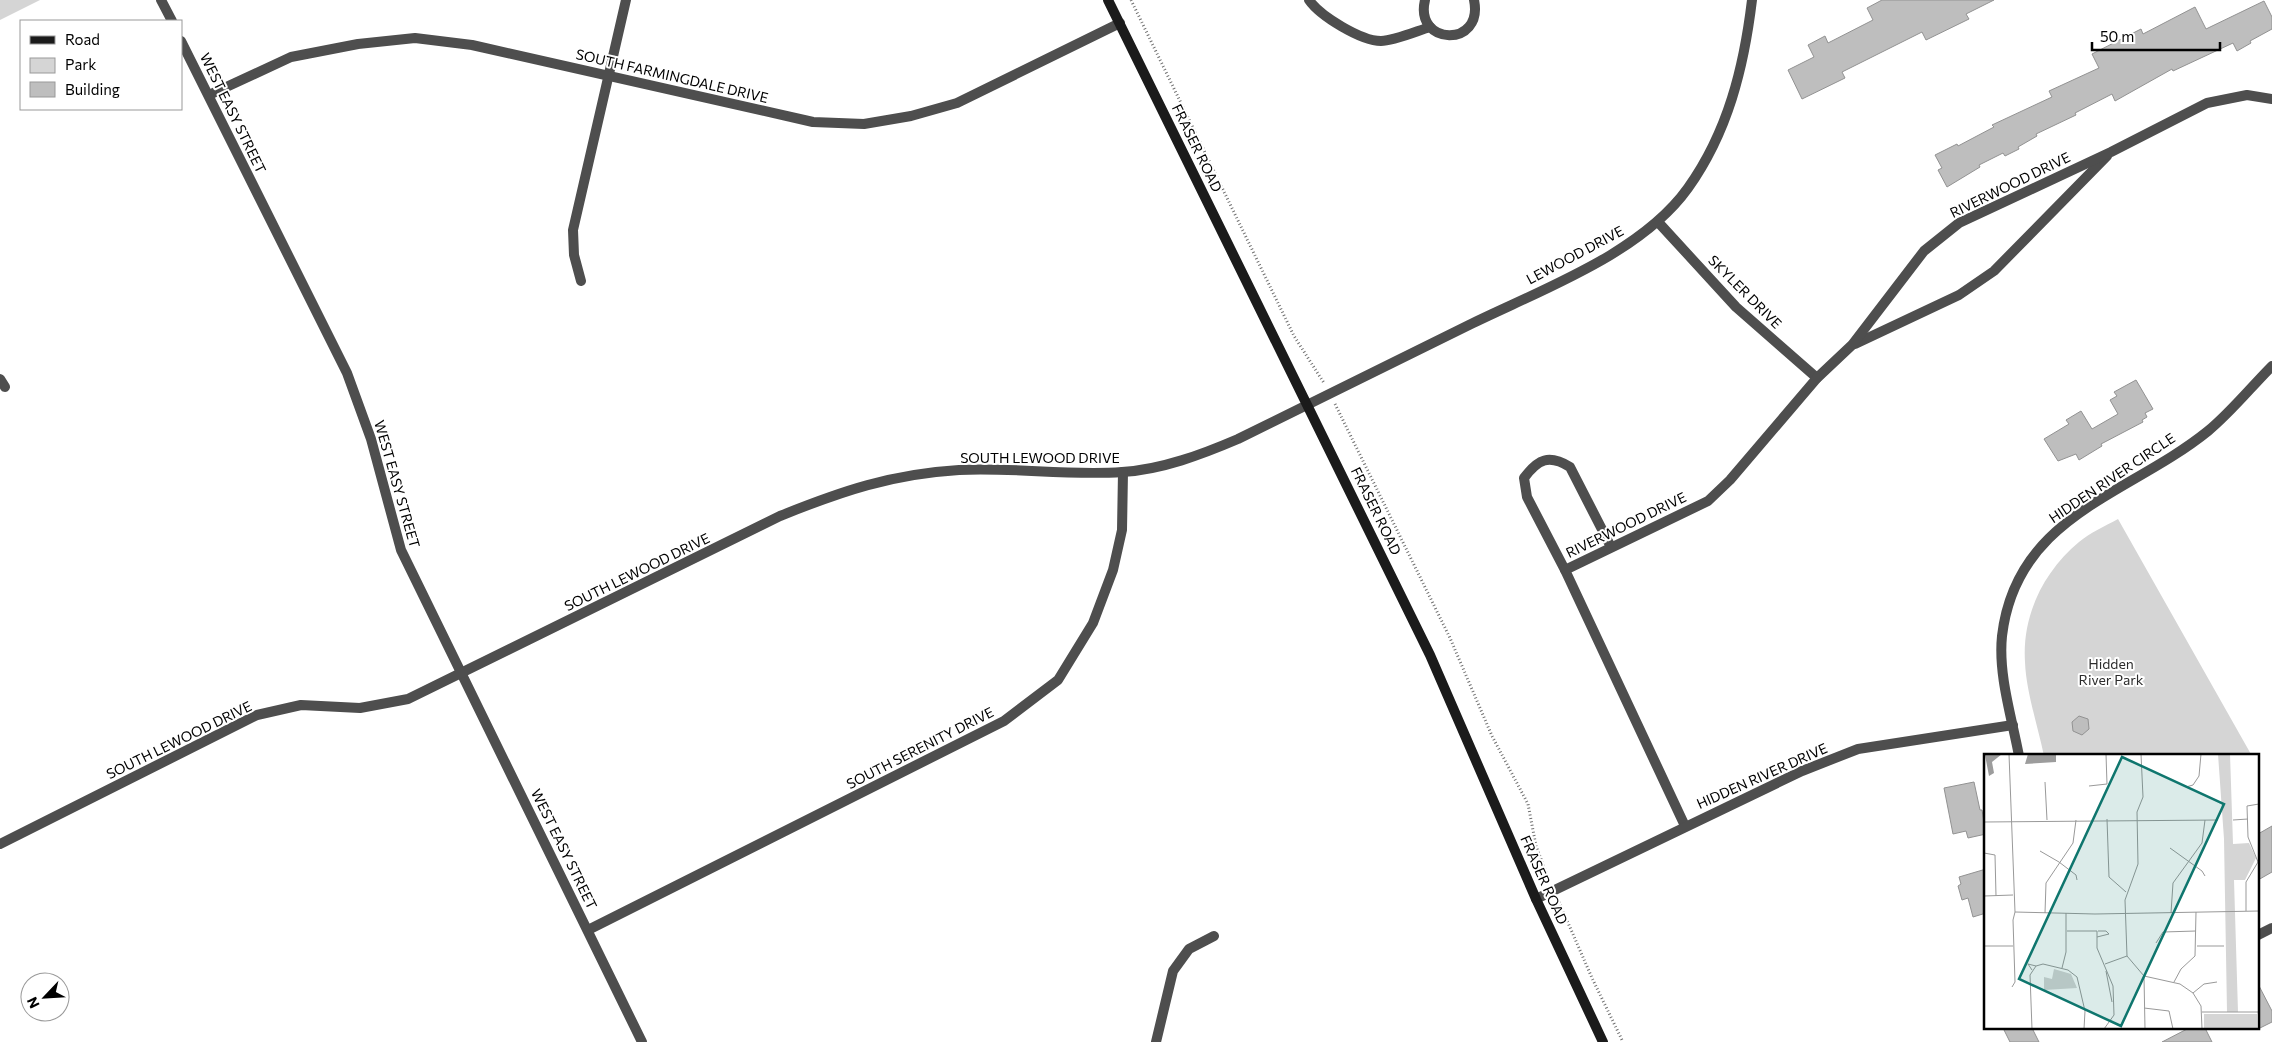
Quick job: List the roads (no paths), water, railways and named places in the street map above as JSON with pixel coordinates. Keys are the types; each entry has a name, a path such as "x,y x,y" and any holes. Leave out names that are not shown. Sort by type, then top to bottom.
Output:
{"street":[{"path":"161,0 171,20"},
{"path":"581,281 574,255 573,230 626,0"},
{"name":"FRASER ROAD","path":"1108,0 1430,655 1536,899 1603,1042"},
{"path":"1309,0 1316,11 1346,30 1381,41 1430,27"},
{"path":"1425,0 1424,18 1430,27 1438,33 1448,36 1463,32 1473,21 1476,11 1474,0"},
{"name":"LEWOOD DRIVE","path":"1308,404 1594,264 1658,222 1688,188 1717,138 1735,94 1746,46 1752,0"},
{"name":"SOUTH FARMINGDALE DRIVE","path":"209,95 291,57 358,44 415,38 472,45 813,122 864,124 911,116 957,103 1120,23"},
{"name":"WEST EASY STREET","path":"182,42 347,374 371,439 401,550 642,1042"},
{"name":"RIVERWOOD DRIVE","path":"1685,826 1565,570 1708,501 1730,480 1817,378 1852,345 1924,251 1959,223 2111,152 2207,103 2247,95 2272,99"},
{"name":"RIVERWOOD DRIVE","path":"1852,345 1959,295 1994,271 2111,152"},
{"name":"SKYLER DRIVE","path":"1658,222 1736,307 1817,378"},
{"name":"HIDDEN RIVER CIRCLE","path":"2019,754 2002,664 2002,637 2006,611 2015,586 2031,557 2067,521 2209,430 2272,366"},
{"name":"SOUTH LEWOOD DRIVE","path":"0,844 257,715 301,705 360,708 408,699 463,674 780,516 841,491 897,477 960,470 1123,472 1194,458 1308,404"},
{"path":"1565,570 1527,496 1524,478 1533,466 1546,460 1558,460 1570,467 1611,548"},
{"name":"SOUTH SERENITY DRIVE","path":"588,930 1004,721 1058,680 1093,624 1113,570 1122,530 1123,472"},
{"name":"HIDDEN RIVER DRIVE","path":"1536,899 1802,771 1858,749 2013,725"},
{"path":"2260,934 2272,928"},
{"path":"1156,1042 1173,971 1189,949 1214,936"}],"park label":[{"name":"Hidden River Park","path":"2111,672"}]}
